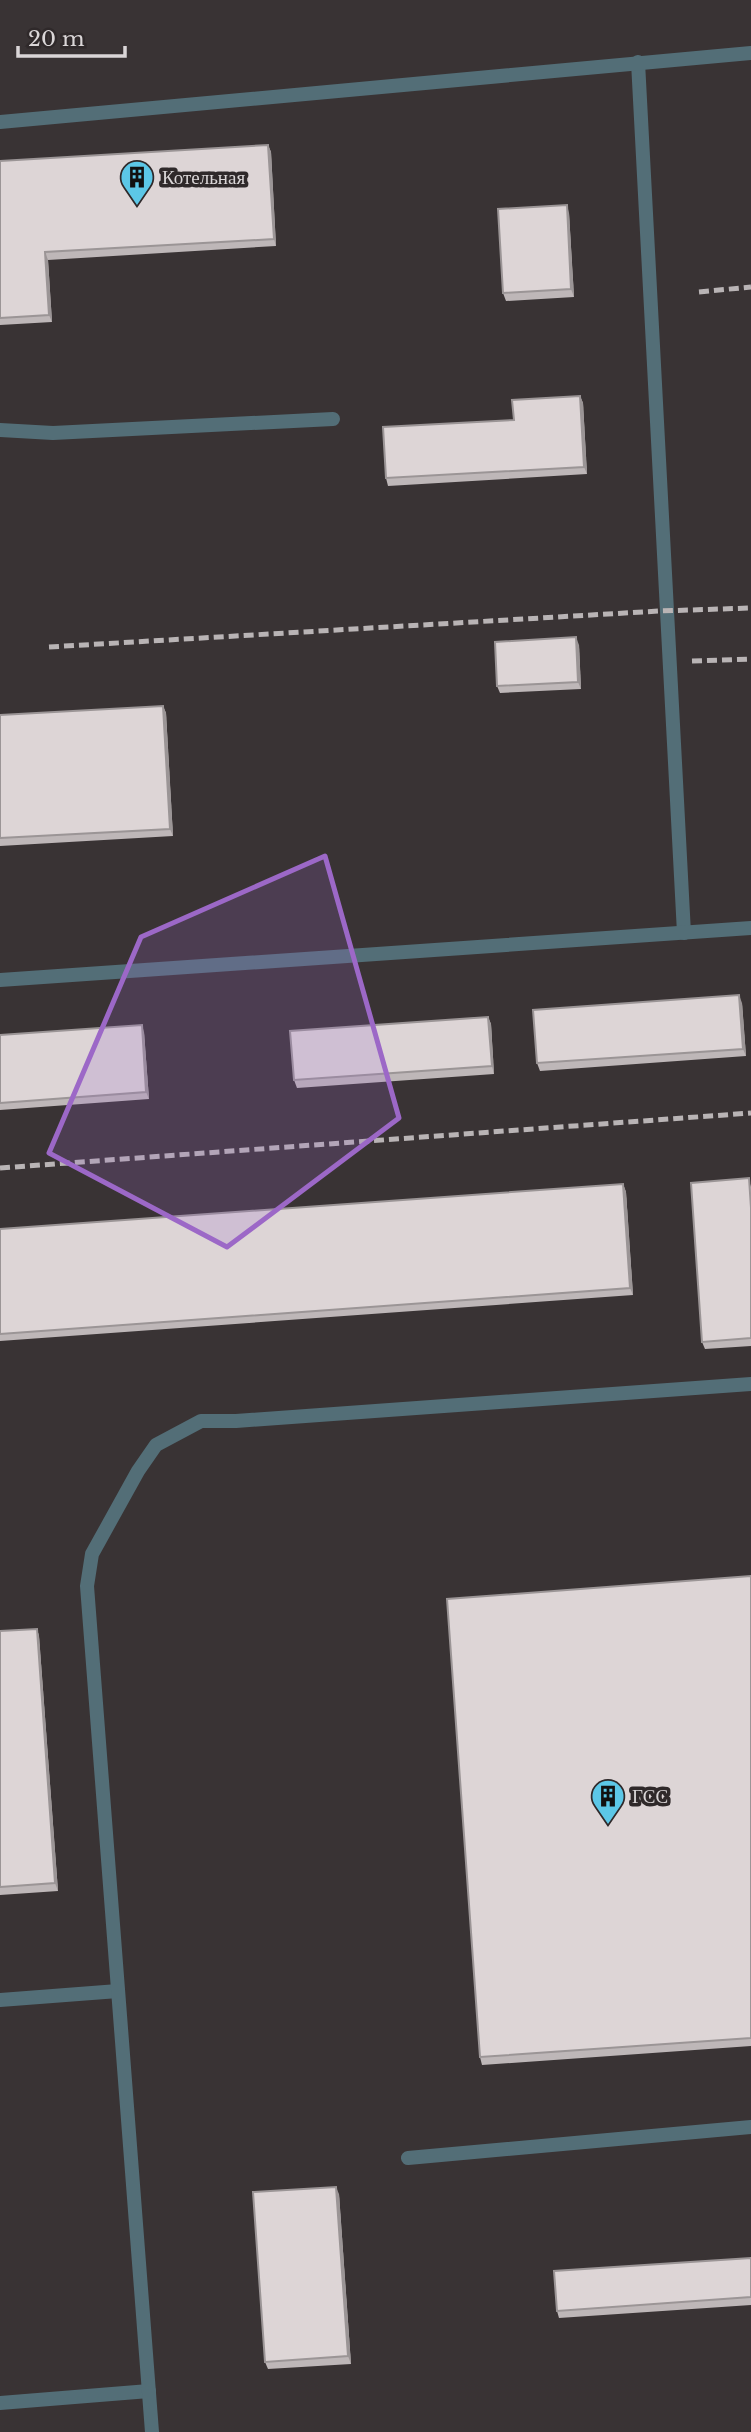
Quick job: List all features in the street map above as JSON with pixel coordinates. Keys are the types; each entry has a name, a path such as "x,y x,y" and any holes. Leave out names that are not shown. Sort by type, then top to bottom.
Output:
{"lane":[{"path":"0,122 751,53"},
{"path":"638,62 684,933"},
{"path":"0,430 53,433 333,419"},
{"path":"0,981 751,928"},
{"path":"152,2432 87,1587 92,1554 138,1471 156,1445 201,1421 236,1421 751,1384"},
{"path":"0,2000 118,1991"},
{"path":"408,2158 751,2127"},
{"path":"0,2403 149,2391"}],"highlighted area":[{"path":"325,856 399,1118 227,1247 49,1153 141,937"}],"building":[{"name":"Котельная","path":"268,145 274,239 45,252 49,315 0,318 0,161"},
{"path":"567,205 571,289 503,293 498,209"},
{"path":"580,396 584,467 386,478 383,427 514,420 512,400"},
{"path":"576,637 578,682 497,686 495,642"},
{"path":"163,706 170,829 0,838 0,715"},
{"path":"739,995 743,1049 537,1063 533,1010"},
{"path":"488,1017 492,1066 294,1080 290,1031"},
{"path":"142,1025 146,1092 0,1103 0,1035"},
{"path":"749,1178 751,1338 702,1342 691,1183"},
{"path":"623,1184 630,1288 0,1334 0,1229"},
{"name":"ГСС","path":"751,1576 751,2038 480,2057 447,1599"},
{"path":"37,1629 55,1883 0,1887 0,1631"},
{"path":"336,2187 348,2356 265,2362 253,2192"},
{"path":"751,2258 751,2297 557,2311 554,2271"}],"railway":[{"path":"699,292 751,287"},
{"path":"49,647 659,611 751,608"},
{"path":"692,661 751,659"},
{"path":"0,1168 751,1113"}],"place":[{"name":"Котельная","path":"137,207"},
{"name":"ГСС","path":"608,1826"}]}
